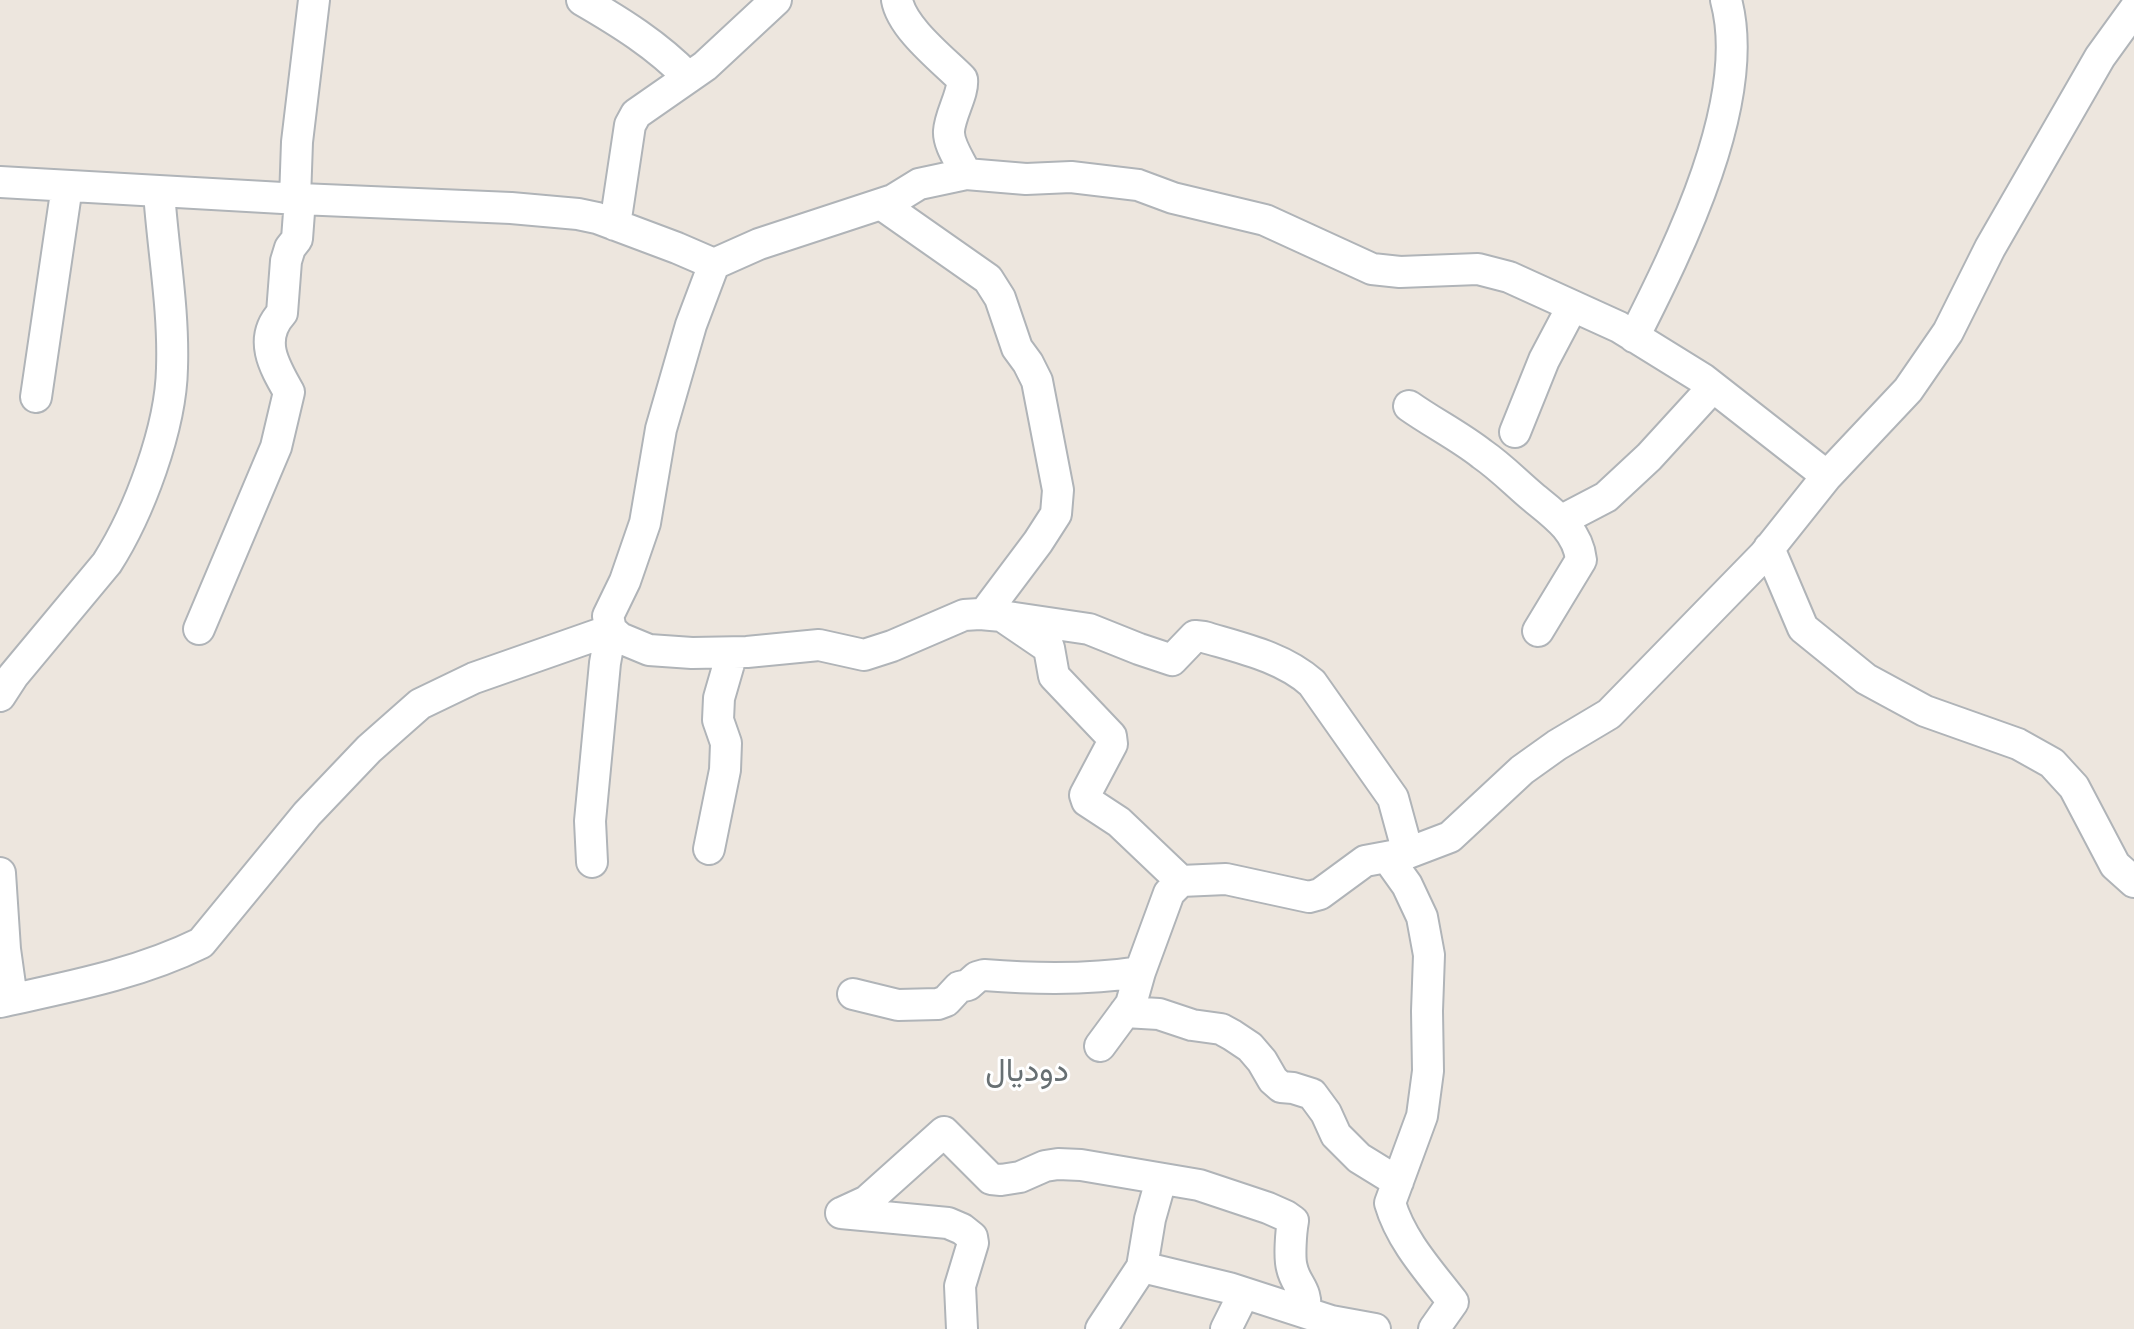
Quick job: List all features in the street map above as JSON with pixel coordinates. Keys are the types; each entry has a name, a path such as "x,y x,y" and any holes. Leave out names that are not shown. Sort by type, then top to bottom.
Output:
{"street":[{"path":"199,629 276,447 289,392 271,355 269,333 282,313 286,261 297,239 298,127 314,0"},
{"path":"582,0 646,40 688,77"},
{"path":"615,225 630,125 636,114 705,66 776,0"},
{"path":"897,0 897,6 908,24 962,79 963,86 953,107 948,132 966,174"},
{"path":"1634,337 1677,252 1719,136 1732,67 1728,3"},
{"path":"1100,1046 1131,1004 1169,893 1181,881 1226,879 1309,897 1320,894 1365,861 1397,855 1450,837 1522,770 1609,714 1769,548 1827,476 1908,390 1948,332 1990,248 2100,57 2134,10"},
{"path":"592,862 590,821 611,630 608,616 625,581 645,523 661,429 691,325 714,264 759,244 893,200 919,184 966,174 1026,179 1071,177 1138,185 1173,198 1265,220 1372,269 1400,272 1478,269 1509,277 1619,327 1713,387 1827,476"},
{"path":"0,182 543,210 597,218 714,264"},
{"path":"36,397 67,186"},
{"path":"0,696 113,554 137,507 154,458 172,371 172,333 159,192"},
{"path":"881,204 988,279 1000,298 1017,348 1037,381 1058,490 1056,514 993,615"},
{"path":"1515,432 1544,360 1572,307"},
{"path":"1562,520 1606,497 1649,457 1713,387"},
{"path":"1409,406 1480,452 1562,520 1575,541 1581,560 1538,631"},
{"path":"1769,548 1803,628 1866,679 1925,711 2018,744 2052,763 2074,787 2115,865 2134,882"},
{"path":"611,630 620,638 649,650 732,653 819,645 864,655 964,615 993,615 1089,629 1172,660 1195,636 1204,637 1266,656 1300,672 1312,683 1393,798 1397,855 1422,917 1429,955 1428,1071 1422,1116 1390,1203 1413,1251 1453,1302 1434,1329"},
{"path":"993,615 1049,648 1054,676 1111,736 1112,744 1085,795 1087,801 1119,822 1181,881"},
{"path":"0,873 6,1001 97,980 176,955 201,943 307,814 369,749 420,704 474,678 611,630"},
{"path":"709,849 725,770 726,743 718,720 719,698 732,653"},
{"path":"853,994 898,1005 925,1005 946,1001 959,987 984,975 1076,978 1140,972"},
{"path":"1125,1012 1159,1014 1192,1025 1221,1029 1232,1035 1250,1047 1281,1087 1312,1094 1326,1113 1336,1135 1375,1169 1398,1182"},
{"path":"962,1329 960,1286 972,1237 948,1223 841,1213 867,1201 944,1132 991,1179 1020,1177 1045,1166 1081,1165 1199,1185 1286,1216 1293,1221 1292,1268 1305,1294 1305,1312"},
{"path":"1101,1329 1142,1267 1150,1219 1161,1180"},
{"path":"1142,1267 1244,1293 1331,1321 1375,1329"},
{"path":"1226,1329 1244,1293"}],"district":[{"name":"دودیال","path":"1027,1072"}]}
